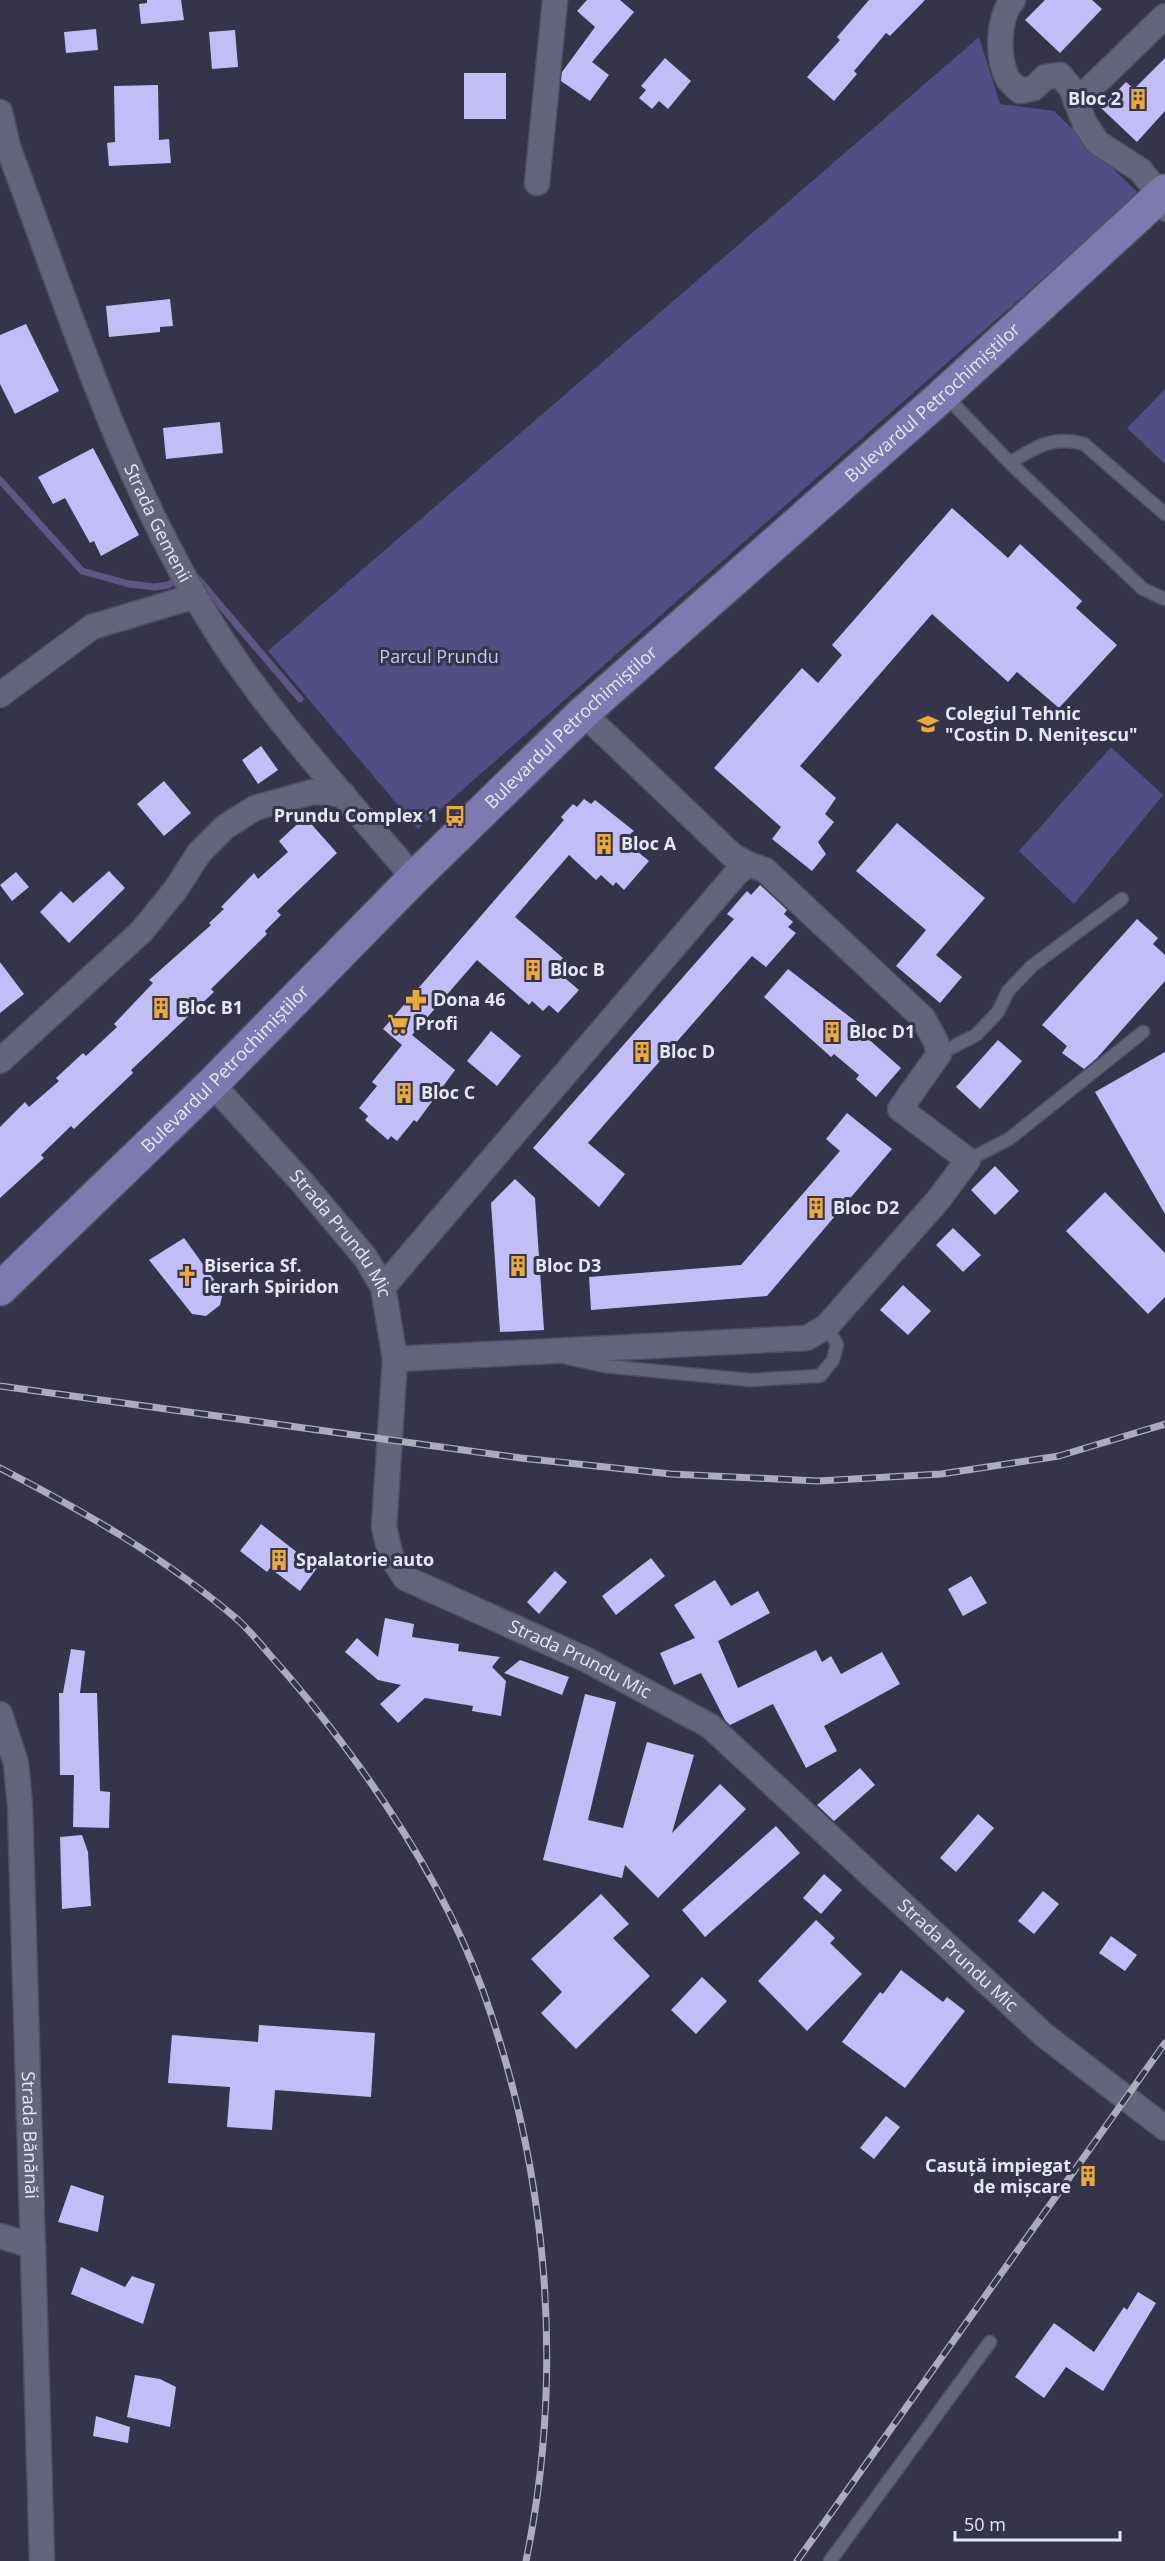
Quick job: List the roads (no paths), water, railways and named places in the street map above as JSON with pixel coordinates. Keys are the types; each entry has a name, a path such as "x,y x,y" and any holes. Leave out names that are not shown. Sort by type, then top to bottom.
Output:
{"main road":[{"name":"Bulevardul Petrochimiștilor","path":"0,1290 212,1084 414,878 583,713 944,394 1164,204"}],"street":[{"path":"537,183 555,0"},
{"path":"1013,0 1007,7 1000,49 1007,78 1020,91 1034,88 1045,77 1060,75 1071,88 1097,142 1140,170 1164,204"},
{"path":"1076,102 1165,15"},
{"name":"Strada Gemenii","path":"0,112 8,147 119,442 174,561 256,688 414,878"},
{"path":"0,695 92,627 195,596"},
{"path":"395,1359 531,1350 807,1338 827,1326 939,1199 968,1160 900,1109 939,1054 936,1042 923,1018 765,870 734,856 583,713"},
{"path":"0,1061 142,931 199,853 225,827 255,808 300,795 312,792 343,794"},
{"path":"383,1287 736,874 748,864"},
{"name":"Strada Prundu Mic","path":"212,1084 301,1181 365,1257 383,1287 395,1359 384,1527 391,1556 405,1578 587,1660 663,1698 710,1726 1044,2035 1164,2124"},
{"name":"Strada Bănănăi","path":"0,1714 16,1762 9,1781 33,2246 42,2561"},
{"path":"0,2236 33,2246"}],"lane":[{"path":"944,394 1010,463 1143,589 1165,599"},
{"path":"1010,463 1037,445 1070,440 1084,444 1165,514"},
{"path":"939,1054 976,1035 998,1012 1008,991 1032,966 1122,899"},
{"path":"968,1160 1009,1139 1143,1032"},
{"path":"531,1350 604,1366 750,1380 820,1376 833,1360 837,1345 827,1326"},
{"path":"830,2561 990,2342"}],"waterway":[{"path":"0,480 82,571 129,584 155,587 168,585 181,578"},
{"path":"198,579 300,699"}],"railway":[{"path":"0,1386 521,1458 671,1474 818,1481 941,1474 1059,1456 1165,1424"},
{"path":"0,1468 62,1501 153,1556 211,1597 246,1628 310,1701 388,1807 424,1866 456,1927 483,1991 505,2060 523,2130 544,2273 547,2345 545,2418 538,2490 526,2561"},
{"path":"797,2561 1165,2043"}],"place":[{"name":"Bloc 2","path":"1138,99"},
{"name":"Colegiul Tehnic \"Costin D. Nenițescu\"","path":"928,724"},
{"name":"Prundu Complex 1","path":"455,816"},
{"name":"Bloc A","path":"604,844"},
{"name":"Bloc B","path":"533,970"},
{"name":"Dona 46","path":"416,1000"},
{"name":"Bloc B1","path":"161,1008"},
{"name":"Profi","path":"398,1024"},
{"name":"Bloc D1","path":"832,1032"},
{"name":"Bloc D","path":"642,1052"},
{"name":"Bloc C","path":"404,1093"},
{"name":"Bloc D2","path":"816,1208"},
{"name":"Bloc D3","path":"518,1266"},
{"name":"Biserica Sf. Ierarh Spiridon","path":"187,1276"},
{"name":"Spalatorie auto","path":"279,1560"},
{"name":"Casuță impiegat de mișcare","path":"1088,2176"}],"park label":[{"name":"Parcul Prundu","path":"439,657"}]}
